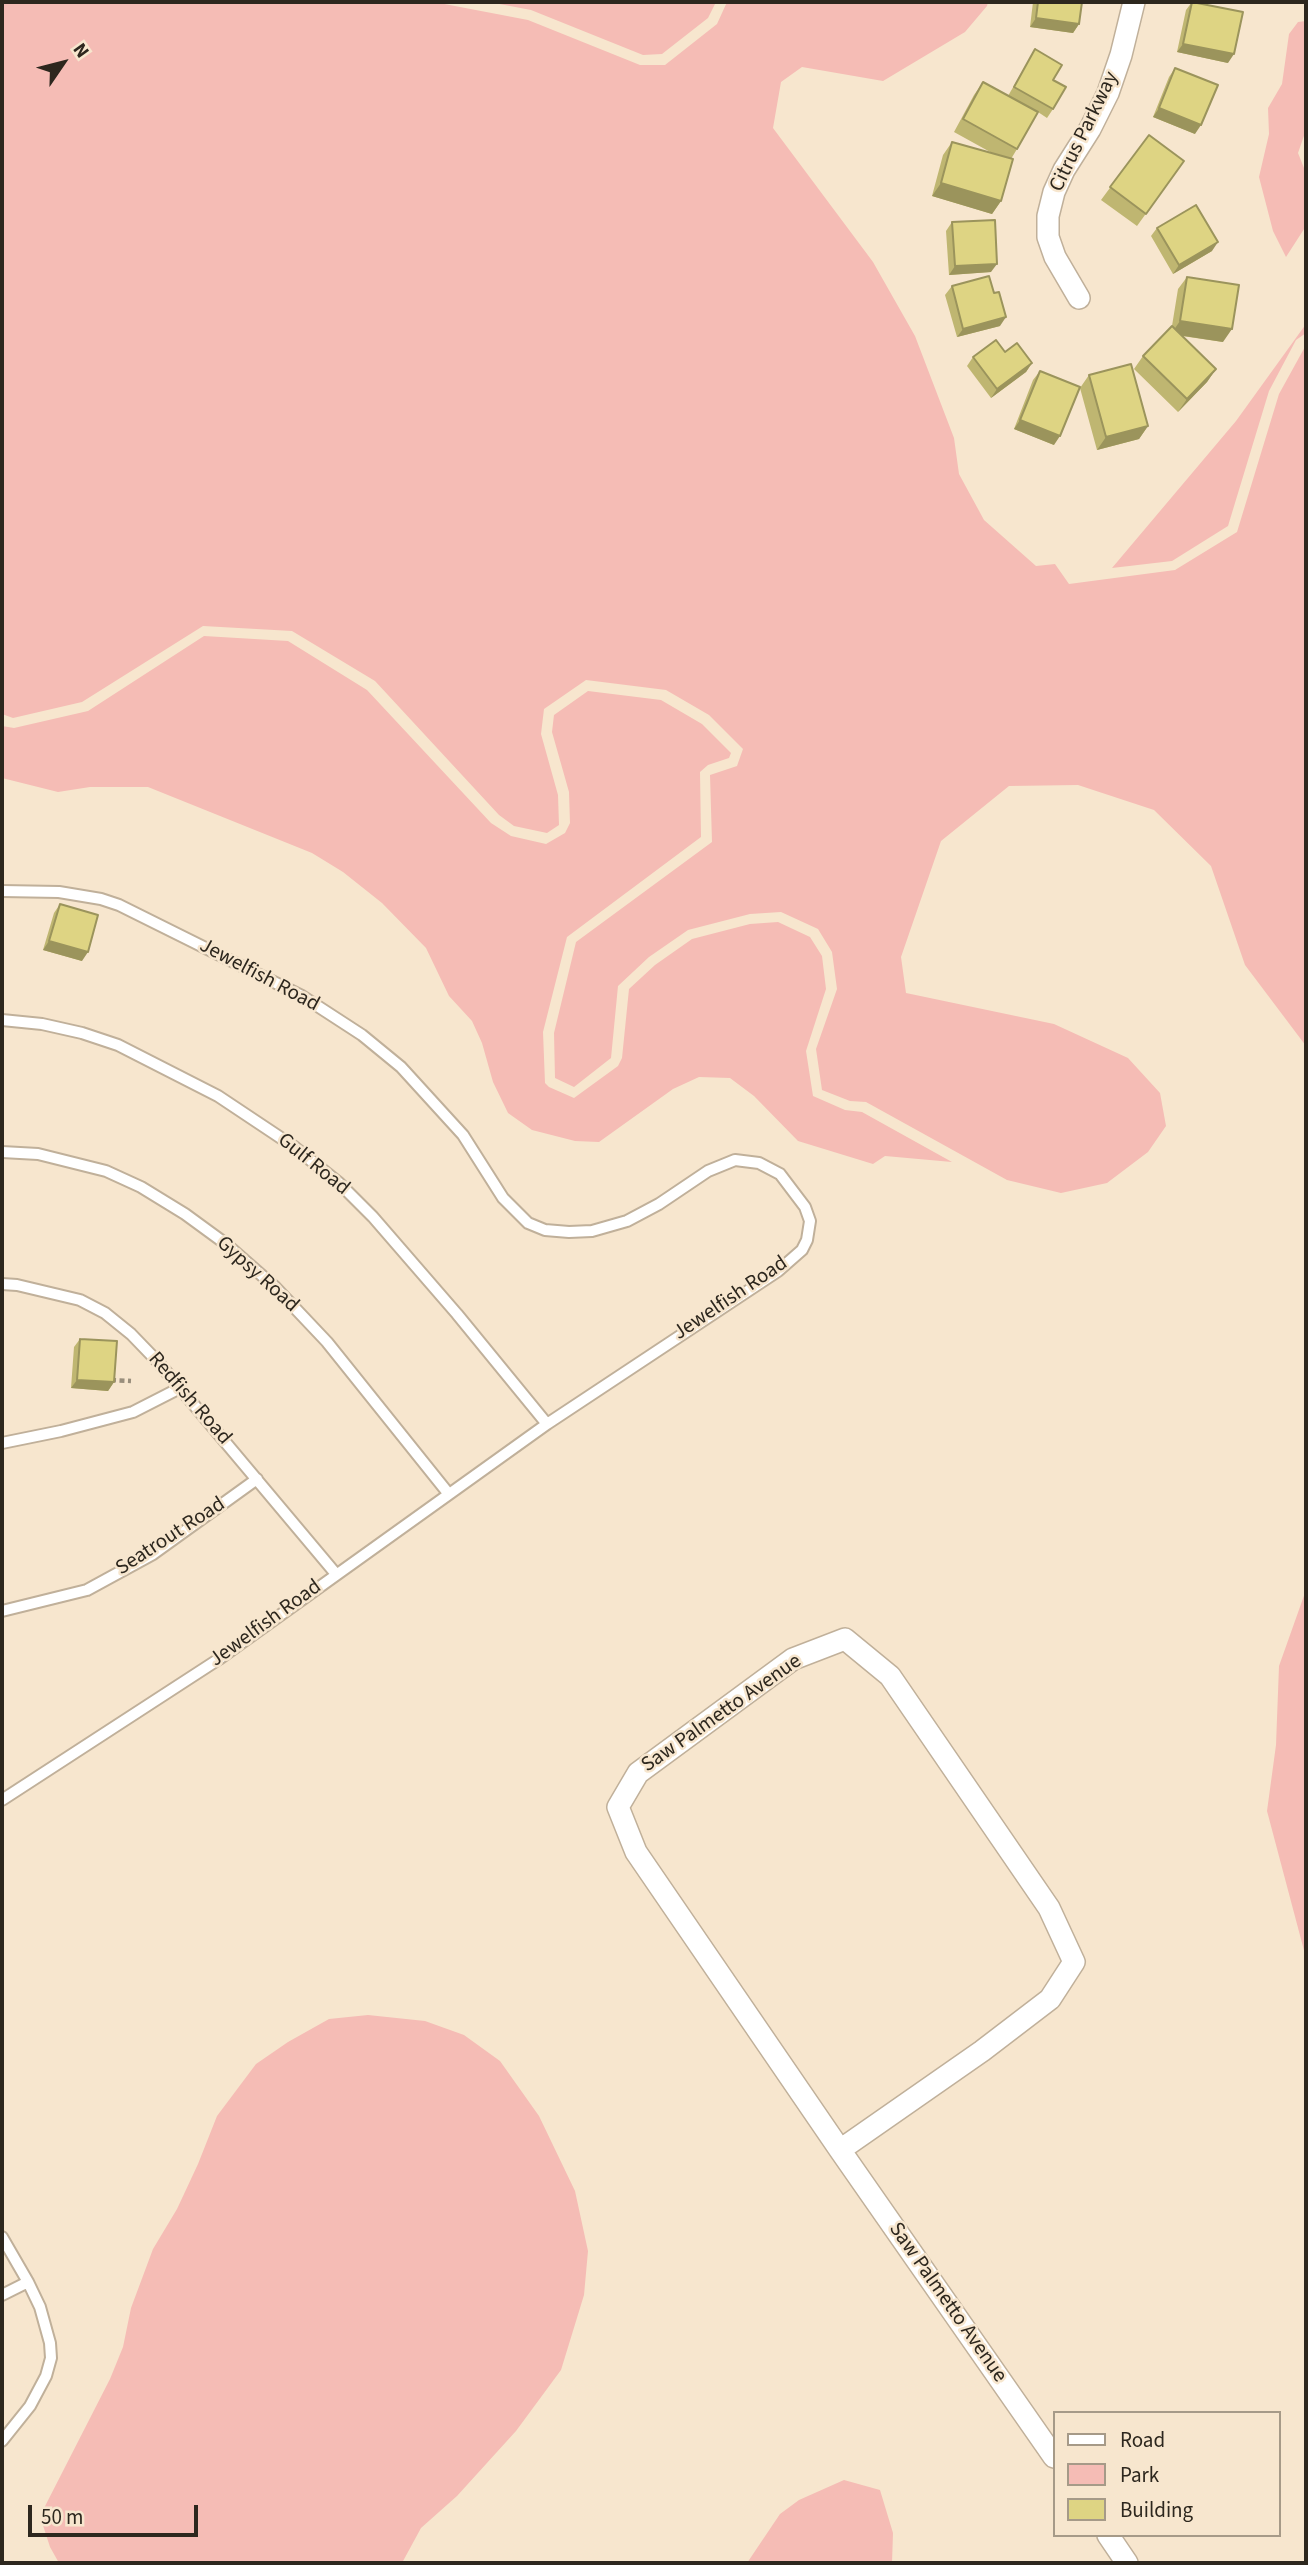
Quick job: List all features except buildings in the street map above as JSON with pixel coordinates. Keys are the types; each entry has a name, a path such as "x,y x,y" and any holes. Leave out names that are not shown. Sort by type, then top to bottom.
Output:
{"street":[{"name":"Citrus Parkway","path":"1079,298 1055,257 1048,237 1048,216 1054,192 1064,170 1090,129 1108,93 1134,2"},
{"name":"Saw Palmetto Avenue","path":"840,2150 1050,1999 1074,1962 1049,1908 890,1676 845,1639 793,1659 660,1756 638,1773 618,1807 636,1852 840,2150 1052,2454"},
{"path":"1109,2537 1127,2563"}],"lane":[{"name":"Jewelfish Road","path":"2,891 59,892 119,905 302,996 362,1035 401,1067 463,1135 503,1198 528,1223 545,1230 592,1231 627,1221 659,1205 708,1171 735,1160 759,1163 780,1174 805,1207 810,1221 807,1240 802,1250 778,1271 447,1493 219,1659 2,1800"},
{"name":"Gulf Road","path":"2,1020 55,1027 118,1045 226,1101 293,1146 339,1183 373,1217 547,1424"},
{"name":"Gypsy Road","path":"2,1152 38,1154 106,1171 152,1193 226,1244 275,1287 327,1342 447,1493"},
{"name":"Redfish Road","path":"2,1284 80,1300 105,1313 131,1334 180,1388 336,1574"},
{"path":"2,1443 61,1432 133,1412 180,1388"},
{"name":"Seatrout Road","path":"2,1611 87,1590 153,1554 257,1479"},
{"path":"2,2237 40,2307 50,2343 51,2358 46,2376 30,2406 2,2441"},
{"path":"2,2295 28,2282"}],"path":[{"path":"109,1380 131,1381"}],"green space":[{"path":"2,2 434,2 528,20 640,65 665,65 717,24 727,2 988,2 965,32 883,81 802,67 781,82 773,128 873,262 915,336 954,438 959,474 984,520 1036,566 1055,564 1069,584 1175,570 1237,532 1279,394 1306,345 1306,1046 1245,965 1211,866 1154,810 1078,785 1009,786 941,841 901,957 906,993 1054,1024 1128,1058 1160,1093 1166,1126 1148,1152 1107,1183 1061,1193 1007,1180 866,1102 850,1101 822,1090 816,1049 837,989 832,952 818,929 781,912 750,914 688,930 649,957 618,986 611,1058 574,1087 555,1078 554,1033 576,942 712,842 710,775 737,766 743,749 709,715 666,690 586,680 544,709 541,734 558,795 559,825 547,833 514,826 499,815 375,681 292,631 203,626 82,702 13,718 2,714"},
{"path":"489,2 716,2 708,18 662,54 643,55 531,10"},
{"path":"1306,21 1306,130 1298,153 1306,173 1306,226 1286,257 1273,231 1259,177 1269,134 1268,108 1282,84 1289,34 1298,22"},
{"path":"1306,324 1306,333 1296,340 1269,391 1228,526 1172,561 1112,568 1236,421"},
{"path":"204,636 288,641 367,690 491,823 511,836 546,844 565,833 570,823 569,792 552,732 554,715 588,691 661,700 702,724 731,753 729,758 708,765 700,772 701,837 567,937 543,1032 545,1083 574,1098 618,1066 622,1058 629,989 655,965 692,939 750,924 778,922 810,937 822,956 826,989 806,1051 813,1096 845,1110 862,1112 952,1162 885,1156 873,1164 798,1141 754,1096 730,1078 699,1077 673,1089 599,1142 575,1141 532,1130 508,1113 493,1082 482,1043 472,1021 449,996 426,948 382,903 343,872 312,853 148,787 90,787 58,792 2,778 2,726 14,728 88,711"},
{"path":"1306,1590 1306,1958 1267,1811 1276,1745 1279,1666"},
{"path":"368,2015 425,2021 464,2035 500,2061 539,2116 575,2191 588,2251 584,2295 561,2370 516,2431 457,2496 421,2528 402,2563 59,2563 50,2547 40,2516 110,2379 123,2347 131,2308 153,2249 177,2209 217,2116 256,2064 288,2042 329,2019"},
{"path":"844,2480 880,2490 893,2533 892,2563 747,2563 780,2514 799,2500"}]}
